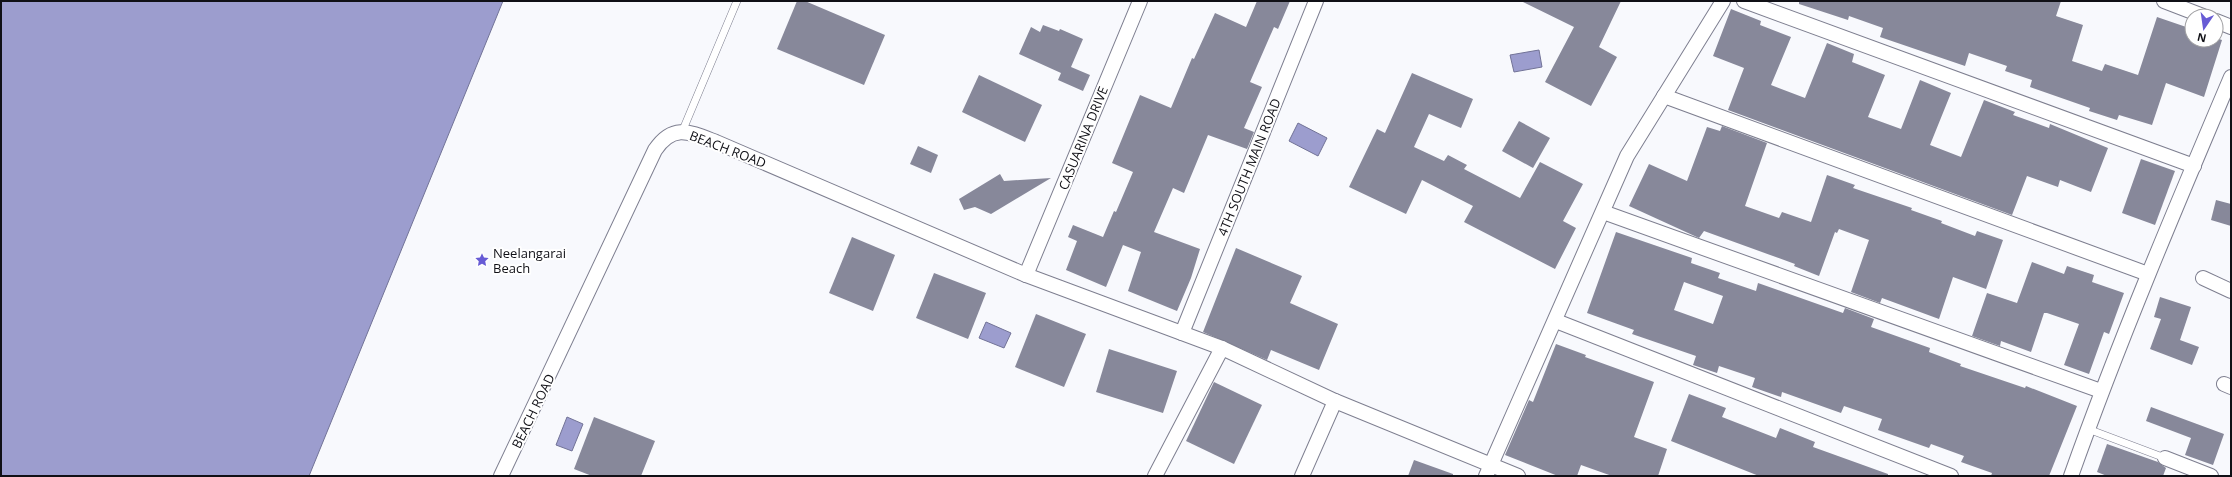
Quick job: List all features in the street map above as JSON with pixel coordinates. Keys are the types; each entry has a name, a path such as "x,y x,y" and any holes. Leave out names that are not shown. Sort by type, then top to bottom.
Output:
{"street":[{"name":"CASUARINA DRIVE","path":"1026,275 1140,1"},
{"name":"4TH SOUTH MAIN ROAD","path":"1182,333 1316,1"},
{"path":"1489,471 1627,156 1723,1"},
{"path":"1744,1 2194,166"},
{"path":"2164,1 2184,9"},
{"path":"2071,476 2101,391 2148,274 2231,77"},
{"path":"1664,96 2148,274"},
{"name":"BEACH ROAD","path":"501,476 655,150 670,133 682,132 716,142 1026,275 1222,348 1489,471 1518,476"},
{"path":"1603,212 2101,391"},
{"path":"2203,278 2231,291"},
{"path":"1556,321 1951,476"},
{"path":"1155,476 1222,348"},
{"path":"1302,476 1335,401"},
{"path":"2165,458 2211,476"}],"lane":[{"path":"682,132 737,1"},
{"path":"2088,429 2165,458"}],"water":[{"path":"1,1 503,1 309,476 1,476"},
{"path":"1539,50 1542,67 1514,72 1510,55"},
{"path":"1298,123 1327,138 1318,156 1289,141"},
{"path":"986,322 1011,333 1004,348 979,338"},
{"path":"567,417 583,424 572,451 556,445"}],"building":[{"path":"797,1 805,1 885,35 864,85 777,49"},
{"path":"1257,1 1290,1 1278,29 1274,27 1250,82 1262,87 1244,128 1254,132 1247,149 1208,135 1184,193 1173,188 1154,232 1200,249 1191,278 1177,311 1128,291 1141,252 1123,245 1106,287 1066,270 1077,241 1068,237 1073,225 1103,237 1114,211 1116,212 1133,172 1112,163 1140,95 1171,108 1192,58 1194,59 1215,13 1246,27"},
{"path":"1521,1 1621,1 1599,47 1617,57 1591,106 1545,82 1574,27"},
{"path":"1799,1 2061,1 2056,16 2083,25 2072,61 2102,71 2105,64 2138,75 2157,17 2184,26 2184,48 2219,48 2204,97 2166,83 2152,125 2119,115 2117,120 2089,111 2090,108 2030,87 2032,80 2005,71 2007,66 1969,53 1965,66 1880,37 1883,28 1849,16 1848,20 1799,4"},
{"path":"1731,9 1761,21 1760,25 1791,37 1771,85 1805,98 1827,43 1854,54 1852,62 1885,75 1868,117 1901,129 1920,80 1951,93 1930,145 1961,157 1984,100 2015,112 2013,115 2049,128 2050,124 2108,148 2091,192 2060,180 2058,187 2027,176 2012,215 1728,110 1744,68 1713,56"},
{"path":"1043,25 1059,31 1060,29 1083,39 1071,67 1090,75 1083,91 1058,80 1061,73 1019,54 1031,27 1040,32"},
{"path":"1412,73 1473,99 1461,128 1429,114 1414,147 1444,161 1448,155 1467,165 1464,169 1520,198 1540,162 1583,184 1563,221 1576,228 1555,269 1464,222 1473,206 1422,180 1406,214 1349,187 1377,129 1385,133"},
{"path":"979,75 1042,105 1025,142 962,112"},
{"path":"1519,121 1550,138 1533,168 1502,151"},
{"path":"1722,126 1767,143 1745,206 1779,218 1782,212 1811,222 1827,175 1855,185 1853,188 1912,208 1911,210 1942,221 1941,223 1975,236 1977,231 2003,240 1986,289 1953,277 1939,319 1882,298 1880,303 1851,292 1869,240 1839,229 1837,233 1835,232 1819,276 1794,266 1795,264 1704,231 1699,238 1629,206 1649,164 1687,181 1707,127 1720,131"},
{"path":"918,146 938,155 931,173 910,164"},
{"path":"2141,159 2175,171 2155,225 2122,213"},
{"path":"1000,174 1004,181 1051,178 991,214 975,207 964,210 959,199"},
{"path":"2216,200 2231,204 2231,226 2211,220"},
{"path":"1616,232 1692,258 1691,263 1720,273 1718,278 1756,291 1758,283 1843,313 1845,308 1874,319 1871,327 1930,348 1929,352 1961,364 1960,366 2025,388 2026,386 2077,406 2049,476 1991,476 1992,473 1961,462 1964,456 1931,444 1929,448 1878,430 1882,419 1844,406 1841,413 1782,392 1781,397 1752,387 1755,378 1719,366 1717,373 1693,365 1696,356 1632,334 1634,330 1587,313","holes":["1684,282 1723,296 1713,324 1674,310"]},
{"path":"852,237 895,255 873,311 829,293"},
{"path":"1236,248 1302,276 1290,303 1338,324 1319,370 1271,350 1267,360 1203,332"},
{"path":"2032,262 2064,274 2067,266 2094,275 2092,282 2124,293 2109,334 2104,332 2089,374 2064,365 2079,324 2047,313 2044,313 2031,352 2001,341 2000,346 1972,336 1987,293 2017,303"},
{"path":"934,273 986,293 968,339 916,318"},
{"path":"2160,297 2191,307 2180,340 2199,347 2192,365 2150,349 2161,319 2154,317"},
{"path":"1036,314 1086,334 1064,387 1015,367"},
{"path":"1556,344 1586,355 1585,357 1654,382 1634,437 1667,449 1658,476 1612,476 1581,465 1577,476 1558,476 1505,455 1529,400 1533,402"},
{"path":"1109,349 1177,371 1163,413 1096,392"},
{"path":"1214,382 1262,405 1234,464 1186,441"},
{"path":"1689,394 1726,408 1722,417 1776,438 1780,428 1815,442 1813,447 1888,474 1888,476 1759,476 1671,441"},
{"path":"2151,407 2224,434 2213,465 2185,455 2191,438 2146,421"},
{"path":"594,417 655,441 641,476 592,476 574,469"},
{"path":"2107,444 2158,462 2166,468 2163,476 2107,476 2097,472"},
{"path":"1414,460 1453,474 1453,476 1408,476"}],"place":[{"name":"Neelangarai Beach","path":"482,260"}]}
